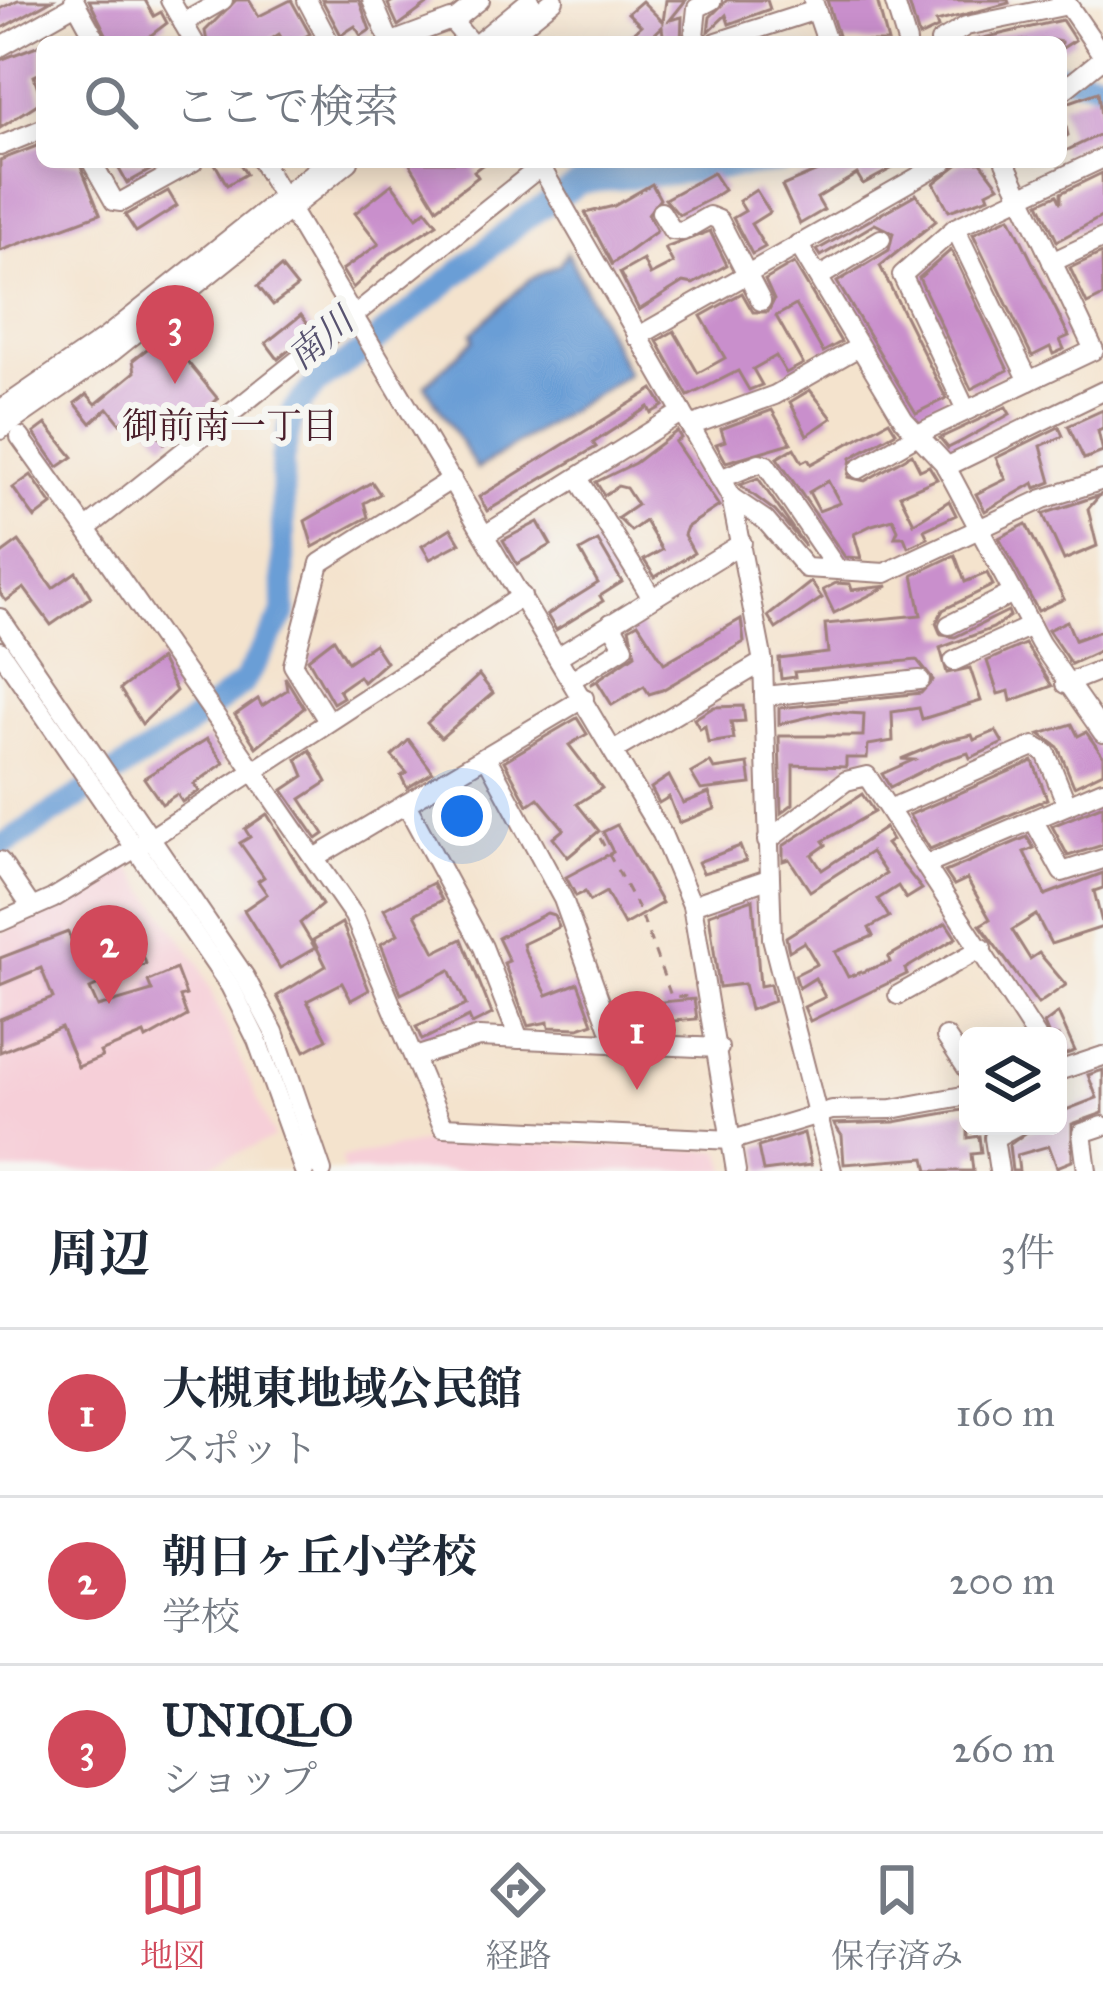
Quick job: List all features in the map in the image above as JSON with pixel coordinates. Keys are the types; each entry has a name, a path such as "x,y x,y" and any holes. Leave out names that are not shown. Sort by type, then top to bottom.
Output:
{"street":[{"path":"170,0 191,36"},
{"path":"183,23 223,0"},
{"path":"307,0 325,36"},
{"path":"373,0 388,36"},
{"path":"408,36 455,20 480,0"},
{"path":"480,36 507,7 530,0"},
{"path":"509,36 554,0"},
{"path":"694,36 697,8 712,0"},
{"path":"894,0 905,36"},
{"path":"0,47 75,2 94,36"},
{"path":"733,36 815,5 825,36"},
{"path":"950,36 966,26 1068,5 1100,59 1069,87"},
{"path":"455,20 469,36"},
{"path":"0,146 36,131"},
{"path":"966,410 902,274 955,228 1103,158"},
{"path":"96,168 117,202 182,168"},
{"path":"265,168 662,834 692,905 736,1171"},
{"path":"0,430 95,364 320,168"},
{"path":"0,410 340,168"},
{"path":"86,529 536,168"},
{"path":"545,168 731,497 763,662 772,938 821,1112 832,1171"},
{"path":"637,337 933,168"},
{"path":"859,469 966,410 1094,350 1008,168"},
{"path":"661,212 672,230 683,231 707,217 717,219 761,301"},
{"path":"955,228 1029,381"},
{"path":"1052,262 1103,238"},
{"path":"819,277 880,239"},
{"path":"798,244 857,348 916,436 946,467 1065,684 1103,733"},
{"path":"1083,327 1103,317"},
{"path":"485,535 686,419 775,395 857,348"},
{"path":"946,467 1103,391"},
{"path":"20,437 354,916 415,1057 437,1121 447,1129 733,1140 821,1112 892,1109 959,1097"},
{"path":"720,479 759,463 769,468 837,569"},
{"path":"328,721 293,665 320,563 452,478"},
{"path":"578,478 652,598"},
{"path":"731,497 765,520 806,568 885,573 1043,499 1103,480"},
{"path":"559,656 742,543"},
{"path":"949,625 1013,593"},
{"path":"0,922 145,841 522,596"},
{"path":"0,618 95,757 115,799 245,977 274,1032 322,1171"},
{"path":"573,680 624,646 611,623"},
{"path":"954,661 1031,626"},
{"path":"0,651 87,776 115,799"},
{"path":"615,750 763,662"},
{"path":"1065,684 1103,669"},
{"path":"764,696 920,680"},
{"path":"316,858 584,698"},
{"path":"889,809 1034,746 1046,753 1067,805"},
{"path":"487,758 562,899 616,1046"},
{"path":"767,841 856,776 868,778 1030,1027"},
{"path":"926,865 1103,790"},
{"path":"406,804 484,947 519,1039"},
{"path":"1034,821 1062,872 1103,859"},
{"path":"145,841 248,1022 304,1171"},
{"path":"2,864 32,908"},
{"path":"692,905 768,879"},
{"path":"898,994 982,948"},
{"path":"946,1037 959,1056"},
{"path":"415,1057 473,1038 718,1048"},
{"path":"1067,1068 1103,1056"},
{"path":"1088,1171 1082,1133 1103,1126"},
{"path":"999,1171 994,1138 1000,1135"}],"path":[{"path":"600,838 641,914 671,996 707,996"}],"shaded area":[{"path":"122,865 130,867 199,964 274,1138 195,1171 0,1171 0,934 59,907"},
{"path":"436,1140 721,1151 727,1171 344,1171 341,1158"}],"water":[{"path":"567,252 628,374 477,469 425,385 474,339 472,333 530,279 560,264"}],"building":[{"path":"18,0 52,0 0,29 0,9"},
{"path":"89,0 145,0 154,16 161,12 167,23 150,36 107,36"},
{"path":"236,0 249,0 259,16 291,0 310,34 206,36 205,31"},
{"path":"322,0 359,0 370,30 361,36 355,26 341,35"},
{"path":"433,0 398,26 388,4"},
{"path":"666,0 686,0 670,20 682,17 681,36 663,36 662,27 652,36 630,36 641,26 628,13 642,1 663,22"},
{"path":"727,0 767,0 770,9 729,24 726,15 708,32 710,17"},
{"path":"827,0 877,0 886,36 838,36"},
{"path":"908,0 1008,0 936,22 938,28 919,36"},
{"path":"1062,20 1075,40 1067,45 1067,36 992,36"},
{"path":"36,46 36,105 0,128 0,60"},
{"path":"1098,92 1103,133 1067,150 1068,135 1067,103"},
{"path":"36,146 36,168 81,168 100,214 0,251 0,160"},
{"path":"118,168 154,168 127,183"},
{"path":"217,168 242,168 246,174 227,185"},
{"path":"413,168 478,168 474,171 478,177 437,208"},
{"path":"824,168 893,168 863,184 857,174 817,198 824,210 800,224 782,186"},
{"path":"953,168 986,168 999,186 987,192 989,197 949,211 934,183"},
{"path":"713,173 724,190 712,198 679,215 665,199"},
{"path":"1102,173 1103,216 1057,241 1039,203 1057,195 1061,203 1061,193"},
{"path":"392,184 417,217 426,210 437,224 387,256 353,288 342,270 379,244 355,213"},
{"path":"652,184 660,199 648,214 657,231 612,264 585,213 614,206"},
{"path":"756,190 770,212 751,224 765,247 752,254 733,218 745,211 739,201"},
{"path":"168,191 177,206 136,232 125,215"},
{"path":"916,194 936,221 880,266 946,398 916,413 837,282 889,250 893,233 875,224 821,256 817,250"},
{"path":"1010,217 1069,336 1060,340 1064,349 1053,354 1050,347 1032,356 973,234"},
{"path":"710,231 727,265 693,284 683,282 639,310 620,273 643,260 650,275 673,263 665,248"},
{"path":"951,250 1008,370 971,389 919,278"},
{"path":"1102,253 1103,296 1087,304 1070,268"},
{"path":"794,263 841,342 823,352 796,305 776,316 803,364 786,373 776,356 753,369 762,385 749,390 738,371 688,396 657,341 674,331 698,373 725,358 701,316 742,293 753,312 768,312 774,300 765,280"},
{"path":"281,267 297,287 273,305 258,286"},
{"path":"301,315 313,331 278,359 266,343"},
{"path":"161,338 168,338 218,399 164,443 137,410 120,423 108,408 91,423 75,403 87,394 96,404 135,372 133,360"},
{"path":"653,389 663,406 651,413 648,407 593,443 596,447 487,511 479,497"},
{"path":"810,390 832,418 807,435 790,402"},
{"path":"1006,407 1010,414 948,448 940,438"},
{"path":"772,410 791,443 726,462 716,444 725,441 721,429"},
{"path":"1103,410 1103,429 1098,431 1103,452 1084,459 1068,426"},
{"path":"889,421 896,432 851,458 848,477 865,481 912,454 920,470 929,466 937,479 900,495 914,523 949,501 956,515 924,530 928,538 908,547 904,537 895,537 898,530 893,519 872,525 854,534 861,558 845,557 777,458 794,448 802,462 808,459 811,464","holes":["828,481 840,503 819,511 809,492"]},
{"path":"46,424 73,457 58,467 34,433"},
{"path":"1059,427 1063,436 1041,446 1051,482 1036,488 1034,483 985,511 976,494 1006,479 996,458"},
{"path":"677,431 681,438 675,442 719,506 687,527 684,535 694,553 655,577 644,560 662,550 645,521 631,531 618,518 637,505 626,488 618,486 604,495 596,482 635,463"},
{"path":"31,475 52,505 35,518 13,488"},
{"path":"758,478 805,546 775,511 740,485"},
{"path":"372,482 380,494 364,503 368,517 313,547 305,521"},
{"path":"1100,495 1088,509 1097,546 1064,560 1043,514"},
{"path":"538,522 551,545 517,564 503,540"},
{"path":"1026,524 1064,599 1038,611 999,538"},
{"path":"451,528 460,543 430,559 422,546"},
{"path":"19,541 53,588 76,572 91,597 51,625 24,588 6,601 0,593 0,555"},
{"path":"598,541 622,582 600,596 603,601 556,630 547,615 598,583 580,551"},
{"path":"955,555 965,582 987,573 993,585 943,610 936,623 941,635 955,637 1008,611 1010,616 993,628 940,648 947,673 970,668 981,701 922,719 919,708 892,712 893,741 868,745 867,758 846,758 846,767 793,765 793,804 781,813 779,736 863,736 864,714 830,712 779,724 779,708 921,693 933,680 917,660 794,672 795,677 781,679 779,659 828,653 825,624 921,615 913,575"},
{"path":"811,582 822,598 776,629 768,616"},
{"path":"836,583 850,584 852,590 888,586 834,613 823,590"},
{"path":"741,619 744,642 662,690 649,694 644,686 612,705 597,681 590,685 635,654 629,628 638,623 664,663"},
{"path":"1067,621 1075,640 1103,630 1103,649 1071,664 1048,630"},
{"path":"334,639 348,662 374,644 386,662 363,682 359,676 339,690 343,697 333,703 308,659"},
{"path":"1025,644 1052,686 1011,701 1009,691 998,694 987,661"},
{"path":"160,659 176,691 142,724 120,689"},
{"path":"479,675 493,693 441,738 427,723"},
{"path":"285,677 304,708 256,747 235,715 258,699 262,706 287,690"},
{"path":"743,706 745,721 731,722 734,739 708,743 705,726 700,729 694,719 714,707"},
{"path":"577,718 587,734 569,745 602,788 577,804 599,831 568,857 553,838 564,829 538,798 528,805 504,761"},
{"path":"1072,724 1078,736 1086,732 1103,756 1103,772 1074,786 1058,747 1040,734"},
{"path":"996,731 1003,743 970,758 968,753 945,760 890,787 882,774 913,760 901,759 944,741 972,735 974,740"},
{"path":"207,739 224,763 194,784 199,791 182,802 177,794 162,804 144,778"},
{"path":"409,740 433,772 407,788 401,776 407,773 392,756"},
{"path":"310,750 327,782 301,799 324,834 317,839 283,790 304,776 297,759"},
{"path":"1033,761 1047,799 930,849 909,815"},
{"path":"710,762 714,769 748,764 751,784 701,790 691,773"},
{"path":"669,776 683,803 709,793 715,809 679,823 669,797 659,803 651,788"},
{"path":"862,794 874,812 823,841 826,845 812,855 822,870 885,828 892,840 886,844 922,889 906,899 898,886 878,899 889,917 869,928 873,936 835,952 848,977 890,962 888,957 946,923 956,938 905,969 907,974 810,1021 804,1007 825,997 815,978 799,988 795,975 817,964 804,942 789,951 786,937 886,874 871,852 810,891 789,859 783,861 783,846"},
{"path":"1103,805 1103,845 1068,856 1052,826"},
{"path":"267,814 322,905 300,923 315,948 280,968 244,910 267,894 258,881 264,877 240,843 250,837 245,829"},
{"path":"617,825 662,903 624,925 606,892 590,901 585,892 576,896 566,877 613,852 603,832"},
{"path":"1027,837 1034,848 1024,852 1045,895 1103,873 1103,888 1094,891 1103,927 1051,944 1036,915 1012,930 1030,959 1039,953 1066,985 1038,1004 980,925 990,919 967,879 954,885 945,872"},
{"path":"740,846 746,861 703,873 698,862"},
{"path":"433,883 442,900 415,914 435,952 462,939 492,1014 472,1024 469,1017 422,1040 416,1027 466,1005 450,970 401,994 381,944 398,934 384,909"},
{"path":"753,899 760,986 770,984 774,1001 750,1010 744,984 719,987 709,914"},
{"path":"547,913 554,915 559,927 523,944 547,995 578,983 593,1023 579,1028 549,1027 548,1022 528,1026 504,963 509,961 498,938"},
{"path":"342,923 369,990 351,1000 342,983 307,1001 327,1039 305,1051 277,996 326,966 313,940"},
{"path":"68,932 75,949 107,936 111,946 135,936 143,955 146,964 90,989 98,1007 152,991 148,981 176,969 186,995 180,997 187,1016 146,1039 144,1034 100,1052 102,1057 78,1067 61,1027 0,1052 0,1019 53,998 41,968 0,985 0,958"},
{"path":"694,999 697,1019 663,1022 661,1002"},
{"path":"1058,1013 1064,1027 1045,1027"},
{"path":"1103,1070 1103,1113 1072,1124 1072,1161 1057,1167 1049,1146 1017,1155 1019,1171 1012,1171 1009,1145 1023,1135 1067,1135 1067,1110 1097,1098 1088,1075"},
{"path":"959,1111 959,1135 979,1136 981,1153 971,1154 973,1171 928,1171 925,1158 844,1164 842,1136 834,1124 894,1122"},
{"path":"804,1133 811,1165 763,1171 758,1147"}],"waterway":[{"name":"南川","path":"1067,76 1103,83"},
{"name":"南川","path":"0,847 179,732 243,683 284,614 282,460 293,411 318,382 362,352 525,218 581,182 720,168"},
{"path":"520,209 525,218"}],"place":[{"name":"UNIQLO","path":"175,384"},
{"name":"朝日ヶ丘小学校","path":"109,1004"},
{"name":"大槻東地域公民館","path":"637,1090"}],"district":[{"name":"御前南一丁目","path":"230,425"}]}
